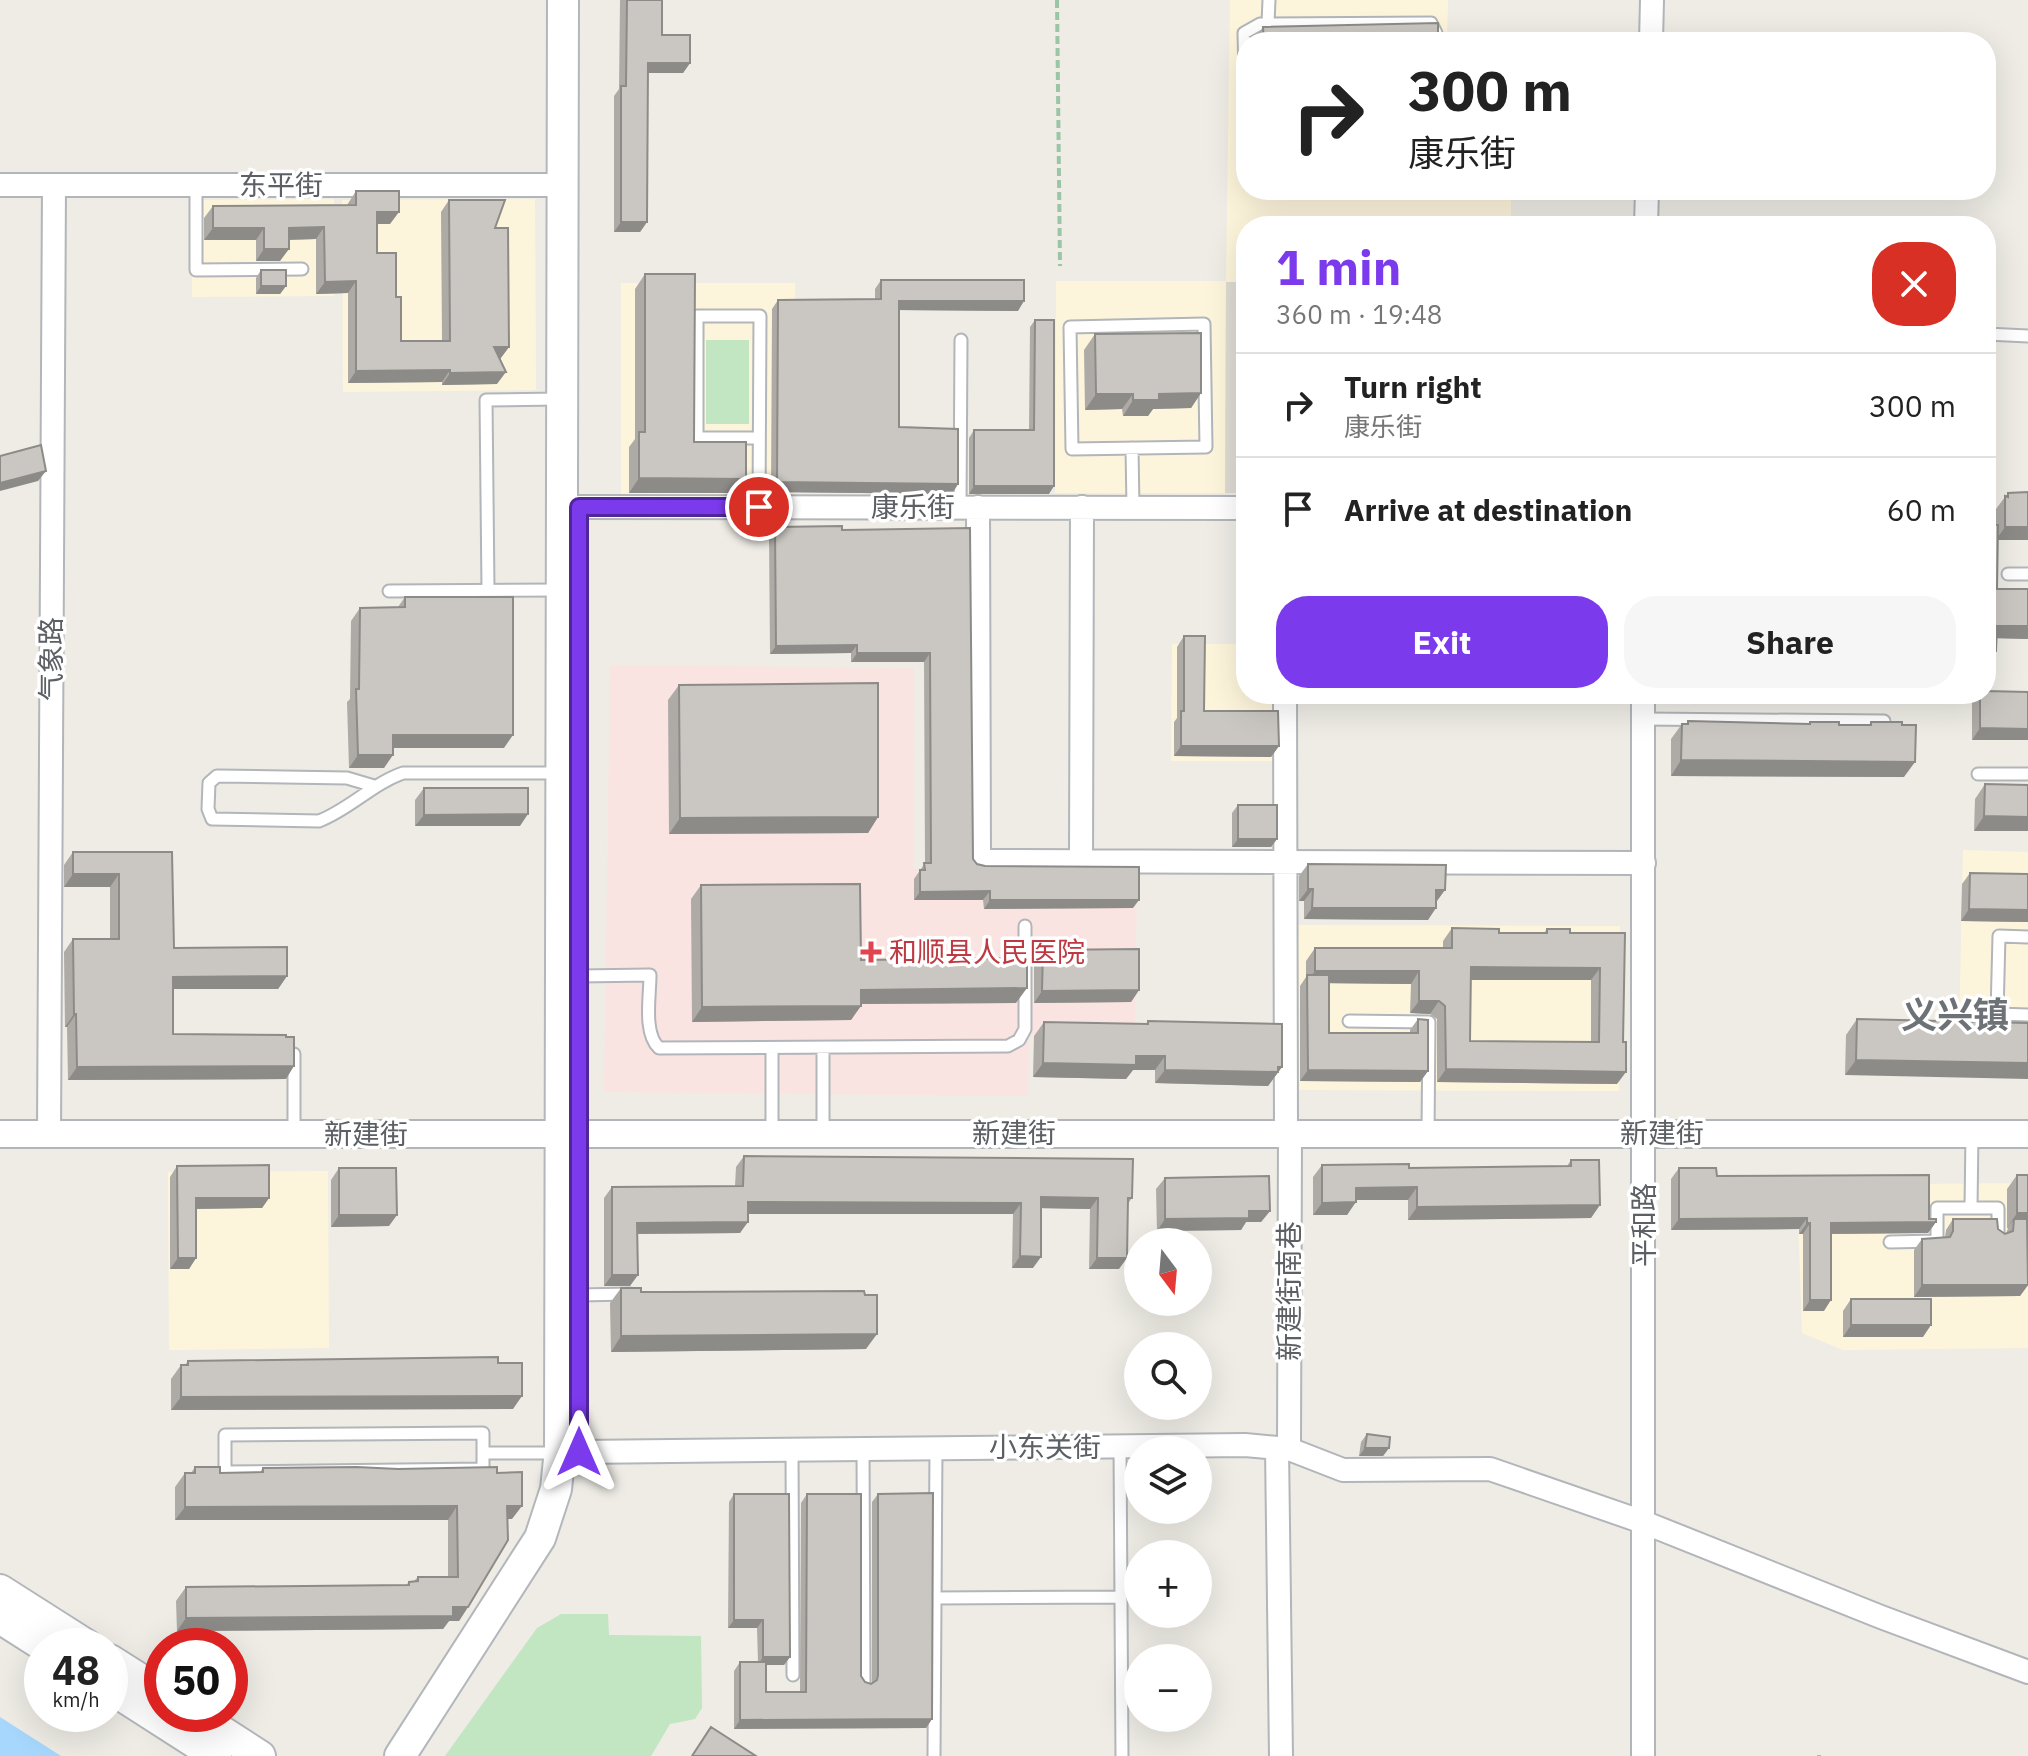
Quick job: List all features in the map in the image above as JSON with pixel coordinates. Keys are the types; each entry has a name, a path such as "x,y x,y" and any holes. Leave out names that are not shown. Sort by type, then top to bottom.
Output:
{"main road":[{"path":"400,1756 540,1538 569,1452 579,1295 570,1134 579,976 562,590 563,0"},
{"path":"423,1756 557,1547 575,1492 569,1452 570,773 579,507 580,0"},
{"path":"0,1590 60,1628"},
{"path":"0,1618 24,1633"},
{"path":"128,1700 216,1756"},
{"path":"223,1732 260,1756"}],"street":[{"path":"1651,32 1652,0"},
{"name":"东平街","path":"0,185 563,185"},
{"name":"气象路","path":"49,1134 54,185"},
{"name":"康乐街","path":"579,507 1236,508"},
{"path":"969,507 979,861 1644,863"},
{"path":"1081,861 1082,507"},
{"name":"新建街南巷","path":"1281,1756 1288,1133 1285,704"},
{"name":"平和路","path":"1643,704 1643,1756"},
{"name":"新建街","path":"0,1134 2028,1134"},
{"name":"小东关街","path":"569,1452 1245,1445 1283,1449 1343,1470 1490,1469 1643,1522 2028,1672"}],"lane":[{"path":"1268,23 1269,0"},
{"path":"1246,32 1268,23 1431,23 1436,32"},
{"path":"196,185 196,270 302,269"},
{"path":"759,438 697,438 697,316 760,316 759,507"},
{"path":"1204,324 1206,447 1132,448 1072,449 1070,327 1204,324"},
{"path":"1996,334 2028,336"},
{"path":"961,340 969,507"},
{"path":"488,590 486,400 562,399"},
{"path":"1132,448 1133,508"},
{"path":"2008,574 2028,574"},
{"path":"389,591 562,590"},
{"path":"1643,719 1884,721"},
{"path":"374,786 347,778 217,776 209,783 208,809 212,819 319,821 333,816 374,786 403,773 570,773"},
{"path":"1978,774 2028,774"},
{"path":"579,976 650,975 650,1033 653,1043 659,1048 1008,1046 1019,1040 1025,1029 1025,926"},
{"path":"2028,937 1999,936 1997,1014 2028,1015"},
{"path":"1349,1021 1429,1022 1428,1133"},
{"path":"292,1039 294,1134"},
{"path":"772,1048 772,1133"},
{"path":"823,1048 823,1133"},
{"path":"1971,1208 1972,1133"},
{"path":"1890,1242 1937,1241 1937,1208 1998,1208 1998,1237"},
{"path":"579,1295 641,1294"},
{"path":"483,1433 483,1453 483,1469 225,1472 225,1435 483,1433"},
{"path":"1120,1446 1122,1756"},
{"path":"863,1448 864,1684"},
{"path":"934,1756 936,1448"},
{"path":"792,1449 793,1675"},
{"path":"483,1453 569,1452"},
{"path":"935,1598 1121,1597"}],"path":[{"path":"1057,0 1060,266"}],"shaded area":[{"path":"1230,0 1448,0 1447,32 1236,32 1236,200 1511,200 1511,216 1236,216 1236,282 1226,282 1225,493 1055,493 1056,281 1226,281"},
{"path":"334,199 334,296 192,297 192,200"},
{"path":"535,199 536,390 343,392 342,200"},
{"path":"1226,282 1236,282 1236,493 1225,493"},
{"path":"621,283 795,283 794,497 621,497"},
{"path":"1172,644 1236,644 1236,704 1277,704 1277,761 1171,761"},
{"name":"和顺县人民医院","path":"610,665 914,668 913,869 1137,867 1135,1036 1029,1035 1028,1096 604,1092"},
{"path":"1963,850 2028,852 2028,1034 1959,1032"},
{"path":"1292,925 1620,926 1619,1091 1291,1090"},
{"path":"328,1171 329,1348 169,1350 168,1172"},
{"path":"2028,1183 2028,1348 1843,1350 1802,1333 1797,1185"}],"green space":[{"path":"706,340 749,340 749,424 706,424"},
{"path":"561,1614 608,1614 609,1635 701,1636 702,1708 695,1719 670,1724 651,1756 445,1756 537,1628"}],"water":[{"path":"0,1717 61,1756 0,1756"}],"building":[{"path":"627,0 662,0 662,35 690,35 690,63 648,63 647,222 621,222 621,86 626,86"},
{"path":"1438,23 1438,32 1263,32 1263,27"},
{"path":"356,191 399,191 399,212 377,212 377,253 396,253 396,297 401,297 401,341 450,341 449,200 505,200 495,228 508,228 509,347 494,347 506,372 356,371 356,281 325,282 324,227 289,228 289,249 264,249 264,228 213,228 213,206 356,205"},
{"path":"261,270 286,270 286,286 261,286"},
{"path":"645,274 695,274 694,442 746,442 746,479 639,478 639,432 645,432"},
{"path":"881,280 1024,280 1024,301 899,301 899,427 958,429 958,484 777,482 778,300 881,299"},
{"path":"1035,320 1054,320 1054,486 974,486 974,430 1034,430"},
{"path":"1201,333 1201,393 1159,394 1159,400 1133,400 1133,394 1096,394 1095,334"},
{"path":"41,445 46,471 0,483 0,456"},
{"path":"2028,492 2028,527 2005,527 2005,496 2008,497 2008,493"},
{"path":"1998,525 1997,589 2028,589 2028,626 1997,626 1996,651"},
{"path":"842,526 842,530 970,528 973,859 985,866 1139,867 1139,900 990,900 990,891 920,892 920,870 925,870 924,863 931,863 930,653 857,653 857,645 776,646 775,527"},
{"path":"405,597 513,597 513,735 393,735 393,755 358,755 356,689 359,689 360,608 405,607"},
{"path":"1184,636 1205,636 1204,711 1278,711 1279,746 1181,746"},
{"path":"878,683 878,817 680,818 679,685"},
{"path":"1996,691 2028,692 2028,729 1980,728 1980,704 1996,704"},
{"path":"1688,721 1839,722 1839,725 1902,722 1902,725 1916,725 1915,762 1681,760 1682,724 1688,724"},
{"path":"1985,784 2028,785 2028,817 1984,816"},
{"path":"424,788 528,788 528,814 424,815"},
{"path":"1238,805 1277,805 1277,839 1238,839"},
{"path":"73,852 172,852 174,948 287,947 287,976 173,977 173,1034 294,1037 294,1066 77,1067 73,939 119,939 119,874 73,874"},
{"path":"1308,864 1446,865 1445,890 1436,890 1436,908 1312,908 1313,889 1308,889"},
{"path":"1970,873 2028,874 2028,910 1969,909"},
{"path":"860,884 861,960 1027,958 1027,988 861,990 861,1006 702,1007 701,885"},
{"path":"1452,928 1499,929 1499,933 1547,933 1547,929 1570,929 1570,933 1625,933 1623,1042 1626,1042 1626,1072 1446,1069 1445,1006 1439,1001 1419,1001 1419,971 1315,971 1315,948 1452,948","holes":["1471,967 1600,968 1599,1042 1470,1041"]},
{"path":"1139,949 1139,990 1042,991 1043,950"},
{"path":"1307,975 1329,975 1329,1033 1418,1033 1418,1019 1428,1020 1428,1071 1308,1070"},
{"path":"1857,1019 2028,1023 2028,1063 1856,1060"},
{"path":"1148,1021 1282,1024 1282,1067 1278,1067 1278,1072 1165,1070 1165,1056 1136,1056 1136,1065 1043,1063 1044,1022 1148,1024"},
{"path":"744,1156 1133,1159 1132,1198 1128,1198 1128,1228 1124,1228 1124,1258 1097,1258 1098,1198 1041,1197 1041,1257 1020,1256 1021,1203 748,1202 748,1222 637,1223 638,1275 612,1275 612,1187 743,1186"},
{"path":"1571,1160 1599,1160 1600,1205 1417,1207 1417,1187 1356,1188 1356,1202 1322,1203 1322,1165 1409,1164 1409,1168 1571,1166"},
{"path":"269,1165 269,1198 196,1198 196,1258 178,1258 177,1166"},
{"path":"339,1168 396,1168 397,1215 339,1215"},
{"path":"1679,1168 1716,1168 1717,1176 1929,1175 1929,1219 1936,1219 1936,1222 1831,1223 1831,1300 1810,1300 1810,1223 1807,1223 1807,1218 1679,1219"},
{"path":"2017,1175 2028,1175 2028,1213 2017,1213"},
{"path":"1269,1176 1270,1211 1249,1211 1249,1218 1165,1219 1165,1178"},
{"path":"1953,1219 1997,1219 1998,1229 2005,1234 2013,1231 2014,1219 2027,1219 2028,1285 1922,1285 1922,1239 1950,1237"},
{"path":"621,1288 641,1288 641,1292 864,1291 865,1295 877,1295 877,1334 621,1336"},
{"path":"1851,1299 1931,1299 1931,1325 1851,1325"},
{"path":"498,1357 498,1363 522,1363 522,1396 181,1397 181,1365 188,1365 188,1361"},
{"path":"1367,1434 1390,1437 1389,1448 1365,1448"},
{"path":"195,1467 220,1467 220,1473 263,1472 263,1468 497,1467 497,1473 522,1472 522,1506 507,1506 508,1540 468,1607 453,1607 453,1616 186,1618 186,1587 409,1585 409,1582 418,1581 418,1577 458,1577 457,1506 185,1507 185,1473 195,1473"},
{"path":"933,1493 932,1719 740,1720 740,1662 766,1662 766,1692 806,1692 807,1494 861,1494 861,1676 871,1684 878,1675 878,1494"},
{"path":"734,1494 789,1494 790,1657 763,1657 763,1620 734,1620"},
{"path":"711,1727 756,1756 692,1756"}],"place":[{"name":"和顺县人民医院","path":"871,952"}],"district":[{"name":"义兴镇","path":"1955,1015"}],"route":[{"path":"579,1452 579,507 759,507"}]}
